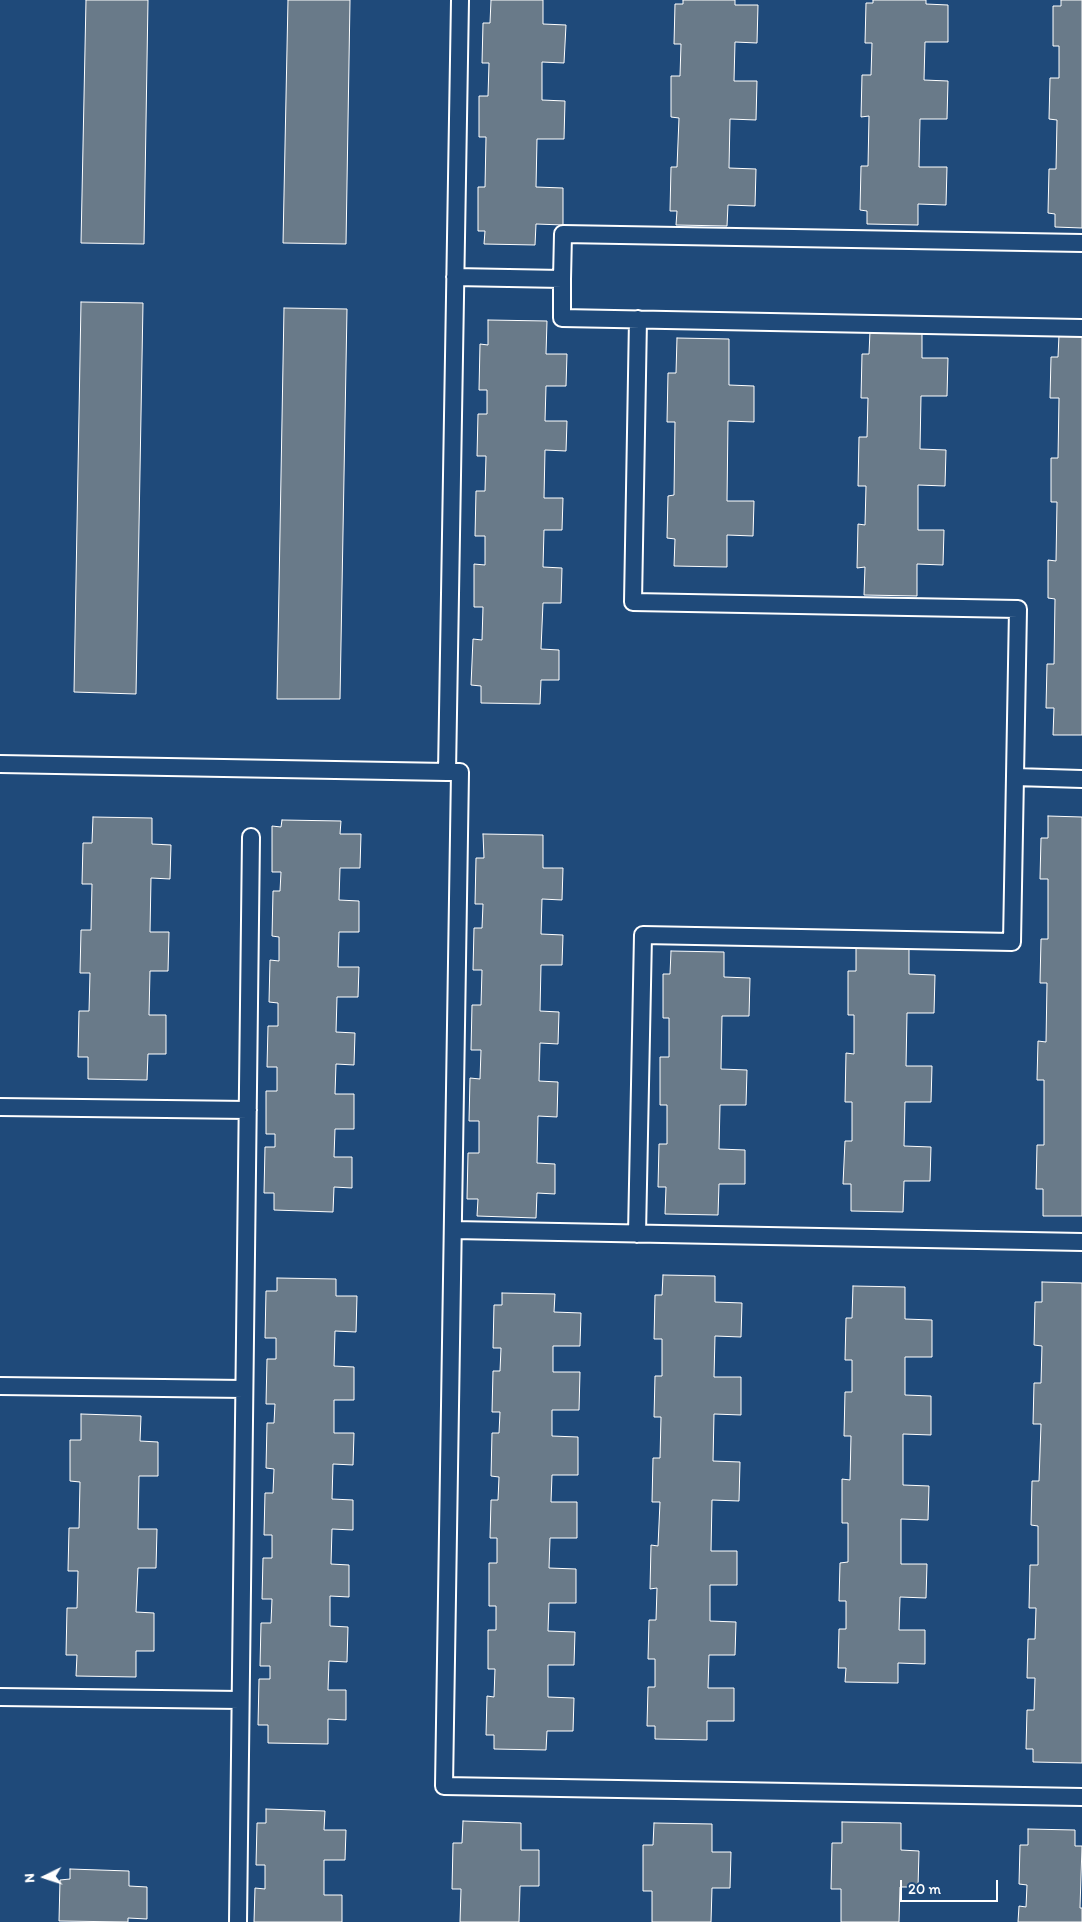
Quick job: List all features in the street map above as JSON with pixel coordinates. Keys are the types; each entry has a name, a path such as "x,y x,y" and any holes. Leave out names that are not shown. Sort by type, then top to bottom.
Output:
{"lane":[{"path":"447,772 460,0"},
{"path":"1082,244 563,234 562,279 562,318 1082,328"},
{"path":"455,277 562,279"},
{"path":"637,1234 643,935 1012,942 1018,609 633,602 638,319"},
{"path":"0,764 460,772 444,1786 1082,1797"},
{"path":"1015,777 1082,779"},
{"path":"238,1922 251,837"},
{"path":"0,1107 248,1110"},
{"path":"454,1230 1082,1242"},
{"path":"0,1386 244,1389"},
{"path":"0,1697 240,1700"}],"building":[{"path":"86,0 148,0 144,244 81,243"},
{"path":"288,0 350,0 346,244 283,243"},
{"path":"491,0 543,0 543,24 566,25 564,63 542,62 542,100 565,101 564,139 537,139 536,187 563,188 563,225 536,224 535,245 484,244 485,231 478,231 478,187 485,187 486,137 479,137 479,96 488,96 489,63 482,63 483,23 490,23"},
{"path":"683,0 735,0 735,5 758,5 757,43 735,42 734,81 757,81 756,120 730,119 729,168 756,169 755,206 728,205 727,226 676,225 677,211 670,211 671,167 677,167 679,118 671,117 671,76 680,76 681,44 674,44 675,4 683,4"},
{"path":"873,0 926,0 926,4 948,5 948,42 925,42 924,80 948,81 947,119 920,119 919,167 947,167 946,205 918,204 918,225 867,224 867,211 860,210 861,166 868,166 869,116 861,117 862,75 871,75 872,43 865,43 866,3 873,3"},
{"path":"1061,0 1082,0 1082,228 1055,227 1055,214 1048,213 1049,169 1056,169 1057,120 1049,119 1050,78 1059,78 1059,46 1053,46 1053,6 1061,6"},
{"path":"81,302 143,303 136,694 74,692"},
{"path":"284,308 347,309 340,699 277,699"},
{"path":"488,320 547,321 546,354 567,354 566,386 546,386 545,421 567,421 566,451 545,450 544,498 563,498 562,530 544,530 543,567 562,568 561,603 543,603 541,649 559,650 559,680 541,680 540,704 481,703 481,686 471,685 473,639 482,640 483,607 474,607 474,564 485,565 485,536 475,536 476,491 485,491 486,456 477,456 478,414 487,414 487,390 479,390 480,344 488,345"},
{"path":"870,331 922,333 922,358 948,358 947,396 921,396 920,449 946,450 945,486 918,485 918,530 944,530 943,565 917,564 917,596 864,595 865,567 857,568 858,524 865,525 866,486 858,486 859,437 867,437 868,398 861,398 862,354 869,354"},
{"path":"1059,335 1082,336 1082,735 1053,735 1054,708 1046,708 1047,664 1054,664 1055,599 1048,598 1048,560 1056,561 1057,502 1051,502 1051,458 1058,458 1059,398 1050,398 1051,357 1058,357"},
{"path":"677,338 729,339 729,385 754,386 754,422 728,421 727,501 754,501 753,536 727,535 727,567 674,566 675,539 667,538 668,496 674,495 675,422 667,422 668,373 676,373"},
{"path":"1048,816 1082,817 1082,1216 1043,1216 1043,1189 1036,1189 1037,1145 1044,1145 1044,1080 1037,1080 1038,1041 1046,1042 1047,983 1040,983 1041,939 1048,939 1048,879 1040,879 1041,838 1048,838"},
{"path":"93,817 152,818 152,844 171,845 170,879 151,878 150,932 169,932 168,971 150,971 149,1015 166,1015 166,1054 148,1054 147,1080 88,1079 88,1057 78,1057 79,1011 89,1011 90,973 80,973 81,930 91,930 92,884 82,884 83,843 92,843"},
{"path":"282,820 341,821 340,834 361,834 360,868 340,868 339,900 359,901 359,932 339,932 338,967 359,967 358,997 337,997 336,1032 355,1033 354,1065 336,1064 335,1094 354,1094 354,1129 335,1129 334,1157 352,1157 352,1188 334,1187 333,1212 274,1210 274,1193 264,1193 265,1147 275,1147 275,1134 266,1134 266,1091 277,1091 277,1067 267,1067 268,1026 278,1026 278,1003 269,1002 270,960 279,961 279,937 272,936 273,891 280,891 281,872 272,872 272,826 281,827"},
{"path":"483,834 543,835 543,868 563,868 562,900 542,899 541,934 563,935 562,965 541,965 540,1011 559,1012 558,1044 540,1043 539,1081 558,1082 557,1117 538,1116 537,1163 555,1164 555,1194 537,1193 536,1218 477,1216 478,1199 467,1199 468,1153 479,1153 479,1121 469,1121 470,1078 480,1079 481,1050 471,1050 472,1005 481,1005 482,970 473,970 474,928 482,928 483,904 475,904 476,858 484,858"},
{"path":"856,948 909,949 909,974 935,975 934,1013 907,1013 906,1066 932,1066 931,1102 905,1102 904,1146 931,1147 930,1181 904,1181 903,1212 851,1211 851,1184 843,1184 845,1141 852,1141 852,1102 845,1102 846,1053 854,1054 854,1015 848,1015 848,971 856,971"},
{"path":"671,951 724,952 724,977 750,978 749,1016 722,1016 721,1069 747,1070 746,1105 720,1105 719,1149 745,1150 745,1184 719,1184 718,1215 665,1214 666,1187 658,1187 659,1144 667,1144 667,1105 660,1105 660,1057 669,1057 669,1018 663,1018 663,974 670,974"},
{"path":"663,1275 715,1276 715,1302 742,1303 741,1337 715,1336 714,1377 741,1377 741,1415 714,1414 713,1461 740,1462 739,1501 712,1500 711,1551 737,1551 737,1585 710,1585 710,1621 736,1622 735,1655 709,1655 708,1688 734,1688 734,1721 707,1721 707,1740 655,1739 655,1726 647,1726 648,1687 655,1687 655,1659 648,1659 649,1620 656,1620 657,1588 650,1589 651,1545 658,1546 660,1502 652,1502 653,1458 660,1458 661,1417 654,1417 655,1376 662,1376 662,1339 654,1339 655,1295 662,1295"},
{"path":"277,1278 336,1279 336,1296 357,1296 356,1332 335,1331 334,1366 354,1367 354,1400 334,1400 334,1433 354,1433 353,1465 333,1464 332,1499 353,1500 353,1530 332,1529 331,1564 349,1565 349,1597 330,1596 330,1626 348,1627 347,1662 329,1661 328,1690 346,1690 346,1720 328,1719 328,1744 268,1743 268,1725 258,1725 259,1679 270,1679 270,1666 260,1666 261,1623 271,1623 272,1599 262,1599 263,1558 272,1558 272,1535 264,1535 265,1493 273,1493 274,1469 266,1468 267,1423 274,1423 275,1404 266,1404 267,1359 276,1359 276,1338 265,1338 266,1291 277,1291"},
{"path":"1042,1282 1082,1283 1082,1763 1033,1762 1033,1749 1026,1749 1027,1710 1034,1710 1035,1678 1027,1678 1028,1639 1035,1639 1036,1608 1029,1608 1030,1565 1038,1565 1038,1526 1031,1525 1032,1481 1039,1481 1041,1424 1033,1424 1034,1383 1041,1383 1042,1346 1034,1345 1035,1302 1042,1302"},
{"path":"853,1286 905,1287 905,1319 932,1320 932,1357 905,1357 905,1395 931,1396 931,1435 903,1434 903,1485 929,1486 928,1520 901,1519 901,1564 927,1564 926,1598 900,1597 899,1630 925,1630 925,1664 898,1663 898,1683 845,1682 846,1668 838,1668 839,1629 846,1629 846,1601 839,1601 840,1563 848,1562 848,1523 842,1523 842,1479 850,1480 851,1436 844,1436 845,1392 852,1392 852,1360 845,1360 846,1318 852,1318"},
{"path":"502,1293 555,1294 554,1312 581,1313 580,1346 553,1346 553,1372 580,1372 579,1410 552,1410 552,1436 578,1437 578,1475 552,1475 551,1502 577,1502 577,1538 550,1538 549,1568 576,1569 576,1603 549,1603 548,1631 575,1632 574,1665 548,1665 548,1697 574,1698 573,1731 547,1731 546,1750 494,1749 494,1735 486,1735 487,1696 494,1697 495,1669 488,1669 488,1630 496,1630 496,1606 489,1606 489,1563 497,1563 497,1538 490,1538 491,1500 498,1500 499,1477 491,1476 492,1433 499,1433 500,1412 492,1412 493,1371 500,1371 501,1348 493,1348 494,1305 502,1305"},
{"path":"81,1414 141,1416 140,1441 158,1442 158,1476 139,1476 138,1529 157,1529 156,1568 138,1568 136,1612 154,1613 154,1651 136,1651 136,1677 76,1676 77,1655 66,1655 67,1608 77,1608 78,1571 68,1571 69,1528 79,1528 80,1482 70,1481 70,1440 81,1440"},
{"path":"266,1809 325,1811 324,1830 346,1830 345,1860 324,1860 324,1895 342,1895 342,1922 254,1922 255,1888 265,1889 265,1865 256,1865 257,1823 266,1823"},
{"path":"463,1821 521,1823 521,1850 539,1850 539,1886 520,1886 519,1922 460,1922 461,1889 452,1889 453,1843 462,1843"},
{"path":"842,1822 901,1823 901,1850 919,1851 918,1887 900,1887 899,1922 841,1922 841,1889 831,1889 832,1843 842,1843"},
{"path":"654,1823 712,1824 712,1852 731,1852 730,1888 712,1888 711,1922 652,1922 652,1891 643,1891 643,1845 653,1845"},
{"path":"1028,1829 1075,1830 1075,1846 1082,1846 1080,1908 1082,1908 1082,1922 1018,1922 1019,1906 1026,1907 1027,1885 1019,1884 1020,1845 1028,1845"},
{"path":"70,1869 129,1871 129,1886 147,1887 147,1919 128,1918 128,1922 59,1921 60,1880 70,1879"}]}
